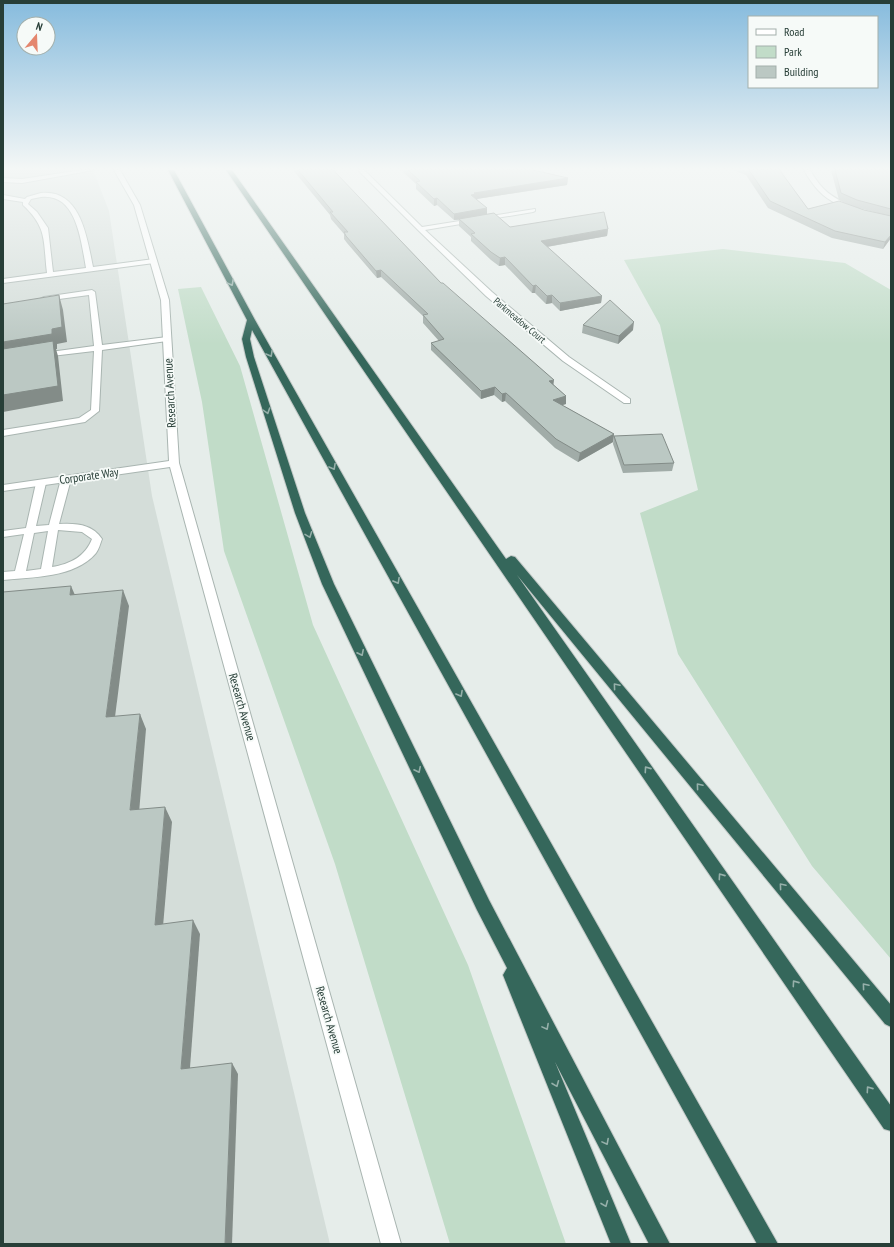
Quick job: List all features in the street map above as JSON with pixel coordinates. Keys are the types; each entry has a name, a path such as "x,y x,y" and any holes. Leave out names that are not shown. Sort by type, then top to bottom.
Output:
{"highway":[{"path":"202,228 251,320 768,1244"},
{"path":"270,228 891,1122"},
{"path":"251,320 246,339 250,357 300,513 328,584 483,905 660,1244"},
{"path":"460,500 891,1018"},
{"path":"483,905 621,1244"}],"street":[{"name":"Research Avenue","path":"144,228 165,300 174,463 391,1244"},
{"path":"420,229 425,228"},
{"name":"Parkmeadow Court","path":"420,229 489,294 566,359 627,401"},
{"name":"Corporate Way","path":"3,488 174,463"}],"lane":[{"path":"45,228 50,274"},
{"path":"80,228 90,269"},
{"path":"3,281 154,261"},
{"path":"3,433 82,420 95,411 98,347 92,292 32,301"},
{"path":"32,356 167,339"},
{"path":"46,571 53,528 66,479"},
{"path":"20,574 41,482"},
{"path":"3,534 70,526 85,529 93,533 97,539 96,546 91,552 74,565 46,571 3,576"}],"shaded area":[{"path":"3,228 112,228 152,496 330,1244 3,1244"}],"green space":[{"path":"723,249 845,263 891,290 891,959 812,866 678,654 640,513 698,490 660,325 624,260"},
{"path":"201,287 240,366 313,625 468,965 566,1244 450,1244 335,864 224,551 202,402 178,289"}],"building":[{"path":"345,228 389,228 441,283 443,283 554,380 549,381 566,396 553,400 614,434 580,453 556,439 506,393 502,394 495,387 481,391 431,343 444,339 423,315 428,314 381,270 376,271 344,232 348,232"},
{"path":"470,228 608,228 541,241 602,296 560,303 552,295 547,296 536,285 533,286 505,257 500,258 491,252 471,234 475,233"},
{"path":"829,228 891,228 891,235 885,242 835,231"},
{"path":"59,295 62,327 52,329 52,334 3,342 3,304"},
{"path":"610,300 634,322 619,336 583,325"},
{"path":"53,341 58,386 3,395 3,349"},
{"path":"662,434 674,463 624,465 614,436"},
{"path":"71,586 70,595 123,590 106,717 140,714 130,810 165,807 155,925 193,920 181,1069 232,1063 225,1244 3,1244 3,592"}]}
